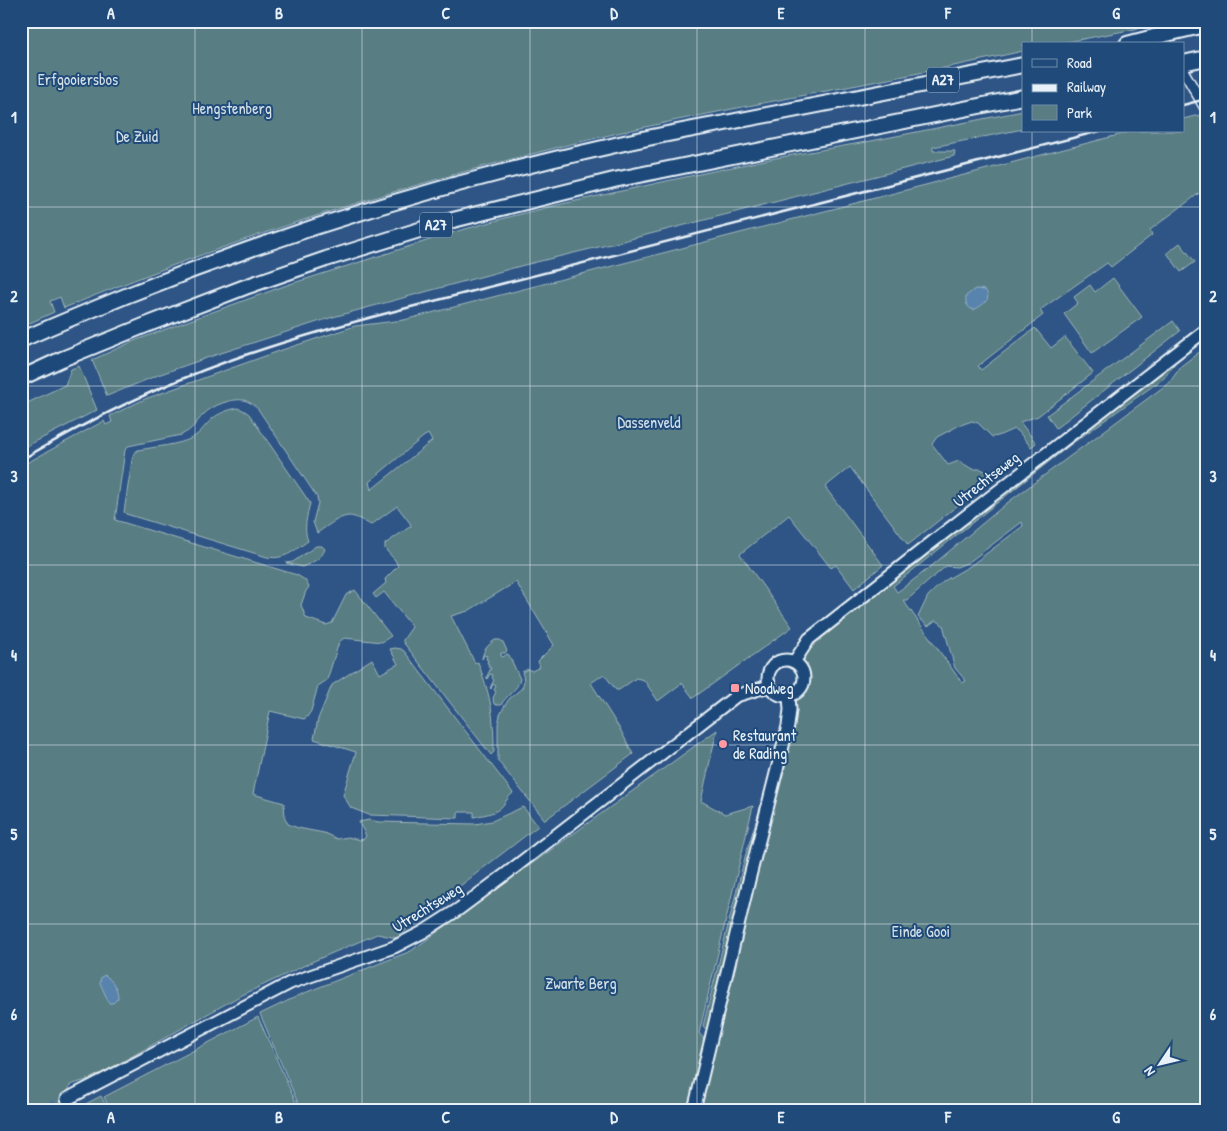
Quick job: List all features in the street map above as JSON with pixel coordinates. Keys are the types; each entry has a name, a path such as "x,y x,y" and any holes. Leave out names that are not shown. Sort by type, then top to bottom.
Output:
{"highway":[{"path":"1133,42 1205,25"},
{"path":"1184,63 1206,58"},
{"name":"A27","path":"21,340 46,328 178,275 226,258 362,213 489,176 608,146 1022,65"},
{"name":"A27","path":"21,378 62,359 245,286 445,222 614,180 1022,97"}],"main road":[{"name":"Utrechtseweg","path":"794,662 809,639 1206,330"},
{"path":"779,661 794,662 802,670 804,681 802,686 799,691 789,696 777,694 769,686 769,671 779,661"},
{"name":"Utrechtseweg","path":"67,1099 290,983 394,948 424,932 506,874 736,696 769,686"},
{"path":"694,1110 788,726 789,696"}],"street":[{"path":"1155,21 1167,42"},
{"path":"1184,72 1206,110"}],"green space":[{"name":"De Zuid","path":"21,21 1148,21 1150,26 1067,42 1022,42 1022,51 620,132 472,170 337,209 248,239 64,308 60,297 50,301 54,312 21,327"},
{"path":"1022,111 1022,129 933,147 933,151 955,151 954,156 524,265 333,317 218,354 158,375 107,396 92,360 134,341 287,285 458,231 553,206 770,159"},
{"name":"Dassenveld","path":"1199,115 1206,127 1206,188 1150,230 1152,235 1111,267 1107,263 1040,310 1043,315 978,366 981,370 1035,328 1051,348 1065,337 1093,373 1038,416 1020,422 1036,443 1031,447 1018,431 1014,429 992,437 978,423 972,421 937,437 932,444 948,465 959,461 972,469 985,471 992,478 908,545 850,467 825,487 883,565 854,589 836,565 831,568 789,515 740,554 792,627 693,698 682,683 658,701 644,680 636,678 619,690 616,690 604,674 591,683 633,754 545,820 498,761 498,724 500,715 509,699 522,688 524,681 522,672 528,669 532,671 540,667 538,661 554,645 516,582 468,611 451,616 475,663 478,662 486,685 493,727 494,752 491,755 403,642 412,627 384,592 376,598 373,594 386,583 385,579 398,566 385,549 385,544 411,526 397,506 371,525 349,516 337,520 317,533 313,522 318,503 317,497 258,409 244,400 228,401 212,408 192,428 181,435 128,446 125,450 115,520 297,575 305,580 309,587 301,605 306,618 326,625 332,623 346,595 355,590 391,636 382,642 344,638 339,642 327,680 318,686 311,711 304,719 270,711 253,794 284,803 285,818 288,824 324,833 337,839 348,837 364,839 366,836 359,822 369,820 379,822 475,824 492,821 523,807 538,826 434,906 397,938 377,934 316,960 238,997 93,1078 70,1085 65,1110 21,1110 21,466 104,421 106,425 112,422 110,416 145,399 355,326 404,320 1130,132 1184,132 1184,119","holes":["428,434 432,441 371,490 369,482"]},
{"path":"1180,243 1195,262 1181,272 1167,253"},
{"path":"1113,278 1142,317 1092,353 1064,314 1078,303 1074,297 1090,285 1095,292"},
{"path":"1173,321 1180,331 1056,428 1047,415"},
{"name":"Einde Gooi","path":"1206,347 1206,1110 694,1110 809,633 887,577 891,582 1181,355 1164,378 1070,445 893,586 897,592 900,590 1007,503 1170,382 1181,366","holes":["1022,522 1023,526 970,566 944,581 928,596 918,617 928,626 936,620 943,625 955,668 966,681 962,683 903,600 907,600 946,566 957,567 969,562"]},
{"path":"79,366 97,410 21,449 21,406 65,385 71,369"},
{"path":"237,408 249,414 310,503 306,527 308,541 284,556 267,557 124,512 134,453 138,450 173,444 192,438 218,415"},
{"path":"316,546 322,546 325,549 319,558 312,562 302,567 286,563 293,562"},
{"path":"495,640 503,642 507,651 501,653 501,656 509,655 520,679 517,686 501,705 494,704 493,698 496,686 493,684 490,688 494,680 492,678 493,675 490,674 487,679 491,668 488,667 487,656 484,655 482,659 486,648"},
{"path":"395,648 404,651 513,793 496,811 474,817 474,812 458,812 458,818 369,815 351,808 343,795 356,752 314,739 318,719 332,685 372,659 380,674 398,664 390,649"},
{"name":"Zwarte Berg","path":"717,730 701,801 725,814 753,806 699,1033 704,1039 704,1047 690,1110 301,1110 260,1014 302,994 411,951"},
{"path":"773,768 708,1029 706,1029 703,1026 745,857"},
{"path":"258,1017 299,1110 110,1110 104,1097"},
{"path":"101,1096 108,1110 74,1110"}],"water":[{"path":"975,289 985,290 988,297 986,302 974,310 968,307 966,296"},
{"path":"105,975 113,983 117,991 118,998 113,1003 109,1003 100,983 101,977"}],"tunnel":[{"path":"47,1110 67,1099"}],"railway":[{"path":"1184,105 1206,99"},
{"path":"21,460 97,418 148,393 201,371 291,340 399,310 1096,132"}],"place":[{"name":"Noodweg","path":"735,688"},
{"name":"Restaurant de Rading","path":"723,744"}],"park label":[{"name":"Erfgooiersbos","path":"78,79"},
{"name":"Hengstenberg","path":"232,108"}]}
